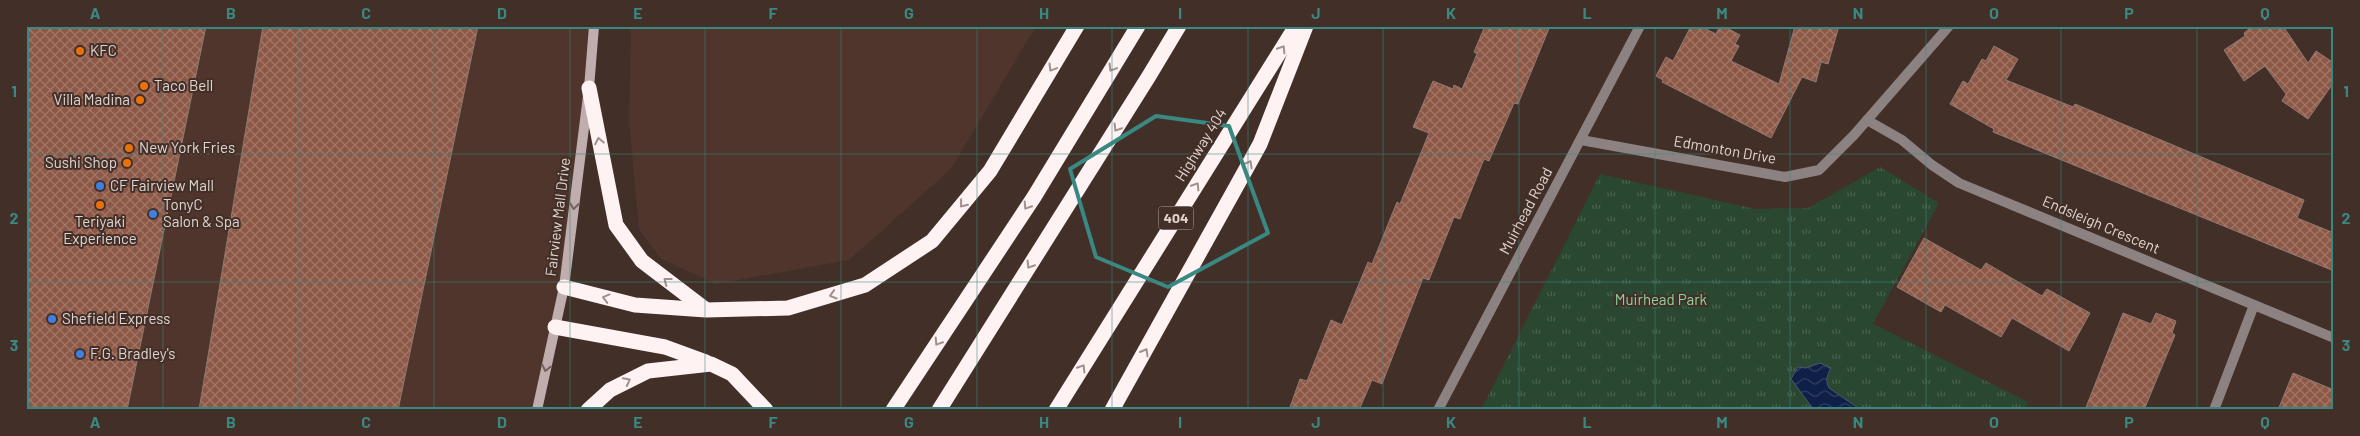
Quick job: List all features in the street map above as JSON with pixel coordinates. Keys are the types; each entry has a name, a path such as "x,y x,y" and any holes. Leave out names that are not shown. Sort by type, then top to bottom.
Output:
{"highway":[{"path":"564,287 634,305 706,310 788,308 865,285 932,241 990,170 1077,26"},
{"path":"894,410 1034,196 1138,26"},
{"path":"939,410 1150,76 1178,26"},
{"name":"Highway 404","path":"1056,410 1296,26"},
{"path":"1112,410 1260,144 1306,26"},
{"path":"589,88 616,225 642,261 706,310"},
{"path":"555,327 665,347 710,364 732,374 766,410"},
{"path":"588,410 610,390 648,371 710,364"}],"street":[{"name":"Fairview Mall Drive","path":"538,410 564,287 589,88 594,26"},
{"name":"Muirhead Road","path":"1438,410 1640,26"},
{"name":"Edmonton Drive","path":"1581,140 1785,177 1819,170 1867,120 1949,26"},
{"name":"Endsleigh Crescent","path":"1867,120 1902,140 1932,165 1959,183 2334,338"},
{"path":"2214,410 2254,305"}],"highlighted area":[{"path":"1156,116 1229,126 1268,233 1168,287 1096,257 1070,169"}],"shaded area":[{"path":"26,26 594,26 578,179 537,410 26,410"},
{"path":"631,26 1036,26 951,169 849,260 716,284 661,259 639,229 629,122"}],"green space":[{"name":"Muirhead Park","path":"1880,167 1939,203 1873,324 2028,402 2025,410 1481,410 1600,174 1755,209 1808,208"}],"water":[{"path":"1820,363 1831,368 1827,378 1829,388 1861,410 1814,410 1791,379 1798,367 1806,368"}],"building":[{"name":"CF Fairview Mall","path":"26,26 206,26 127,410 26,410"},
{"path":"263,26 478,26 398,410 199,410"},
{"path":"1485,26 1550,26 1518,104 1514,103 1489,161 1484,159 1460,219 1454,217 1429,280 1423,278 1382,384 1372,380 1359,410 1289,410 1300,379 1307,381 1331,320 1342,325 1368,262 1372,264 1397,202 1400,204 1429,133 1413,127 1433,81 1453,89 1454,85 1462,89 1477,54 1474,52"},
{"path":"1691,26 1700,26 1716,34 1720,26 1723,26 1740,35 1735,44 1739,46 1731,61 1779,84 1795,26 1839,26 1828,64 1821,62 1816,82 1802,77 1771,138 1662,82 1663,80 1656,76 1666,57 1673,61"},
{"path":"2253,26 2283,26 2308,63 2316,51 2334,63 2334,82 2308,119 2282,101 2286,94 2265,66 2244,81 2224,50 2245,36 2244,33"},
{"path":"1994,46 2018,59 2006,80 2073,107 2075,104 2304,200 2297,218 2334,233 2334,271 1993,132 1994,129 1950,104 1963,81 1968,84 1982,59 1986,61"},
{"path":"1924,238 1981,270 1986,263 2042,296 2047,289 2090,313 2069,351 2012,318 2001,337 1945,305 1941,312 1897,287"},
{"path":"2123,313 2151,324 2156,313 2176,321 2172,333 2175,335 2144,410 2085,410"},
{"path":"2293,373 2334,390 2334,410 2278,410"}],"place":[{"name":"KFC","path":"80,51"},
{"name":"Taco Bell","path":"144,86"},
{"name":"Villa Madina","path":"140,100"},
{"name":"New York Fries","path":"129,148"},
{"name":"Sushi Shop","path":"127,163"},
{"name":"CF Fairview Mall","path":"100,186"},
{"name":"Teriyaki Experience","path":"100,205"},
{"name":"TonyC Salon & Spa","path":"153,214"},
{"name":"Shefield Express","path":"52,319"},
{"name":"F.G. Bradley's","path":"80,354"}]}
